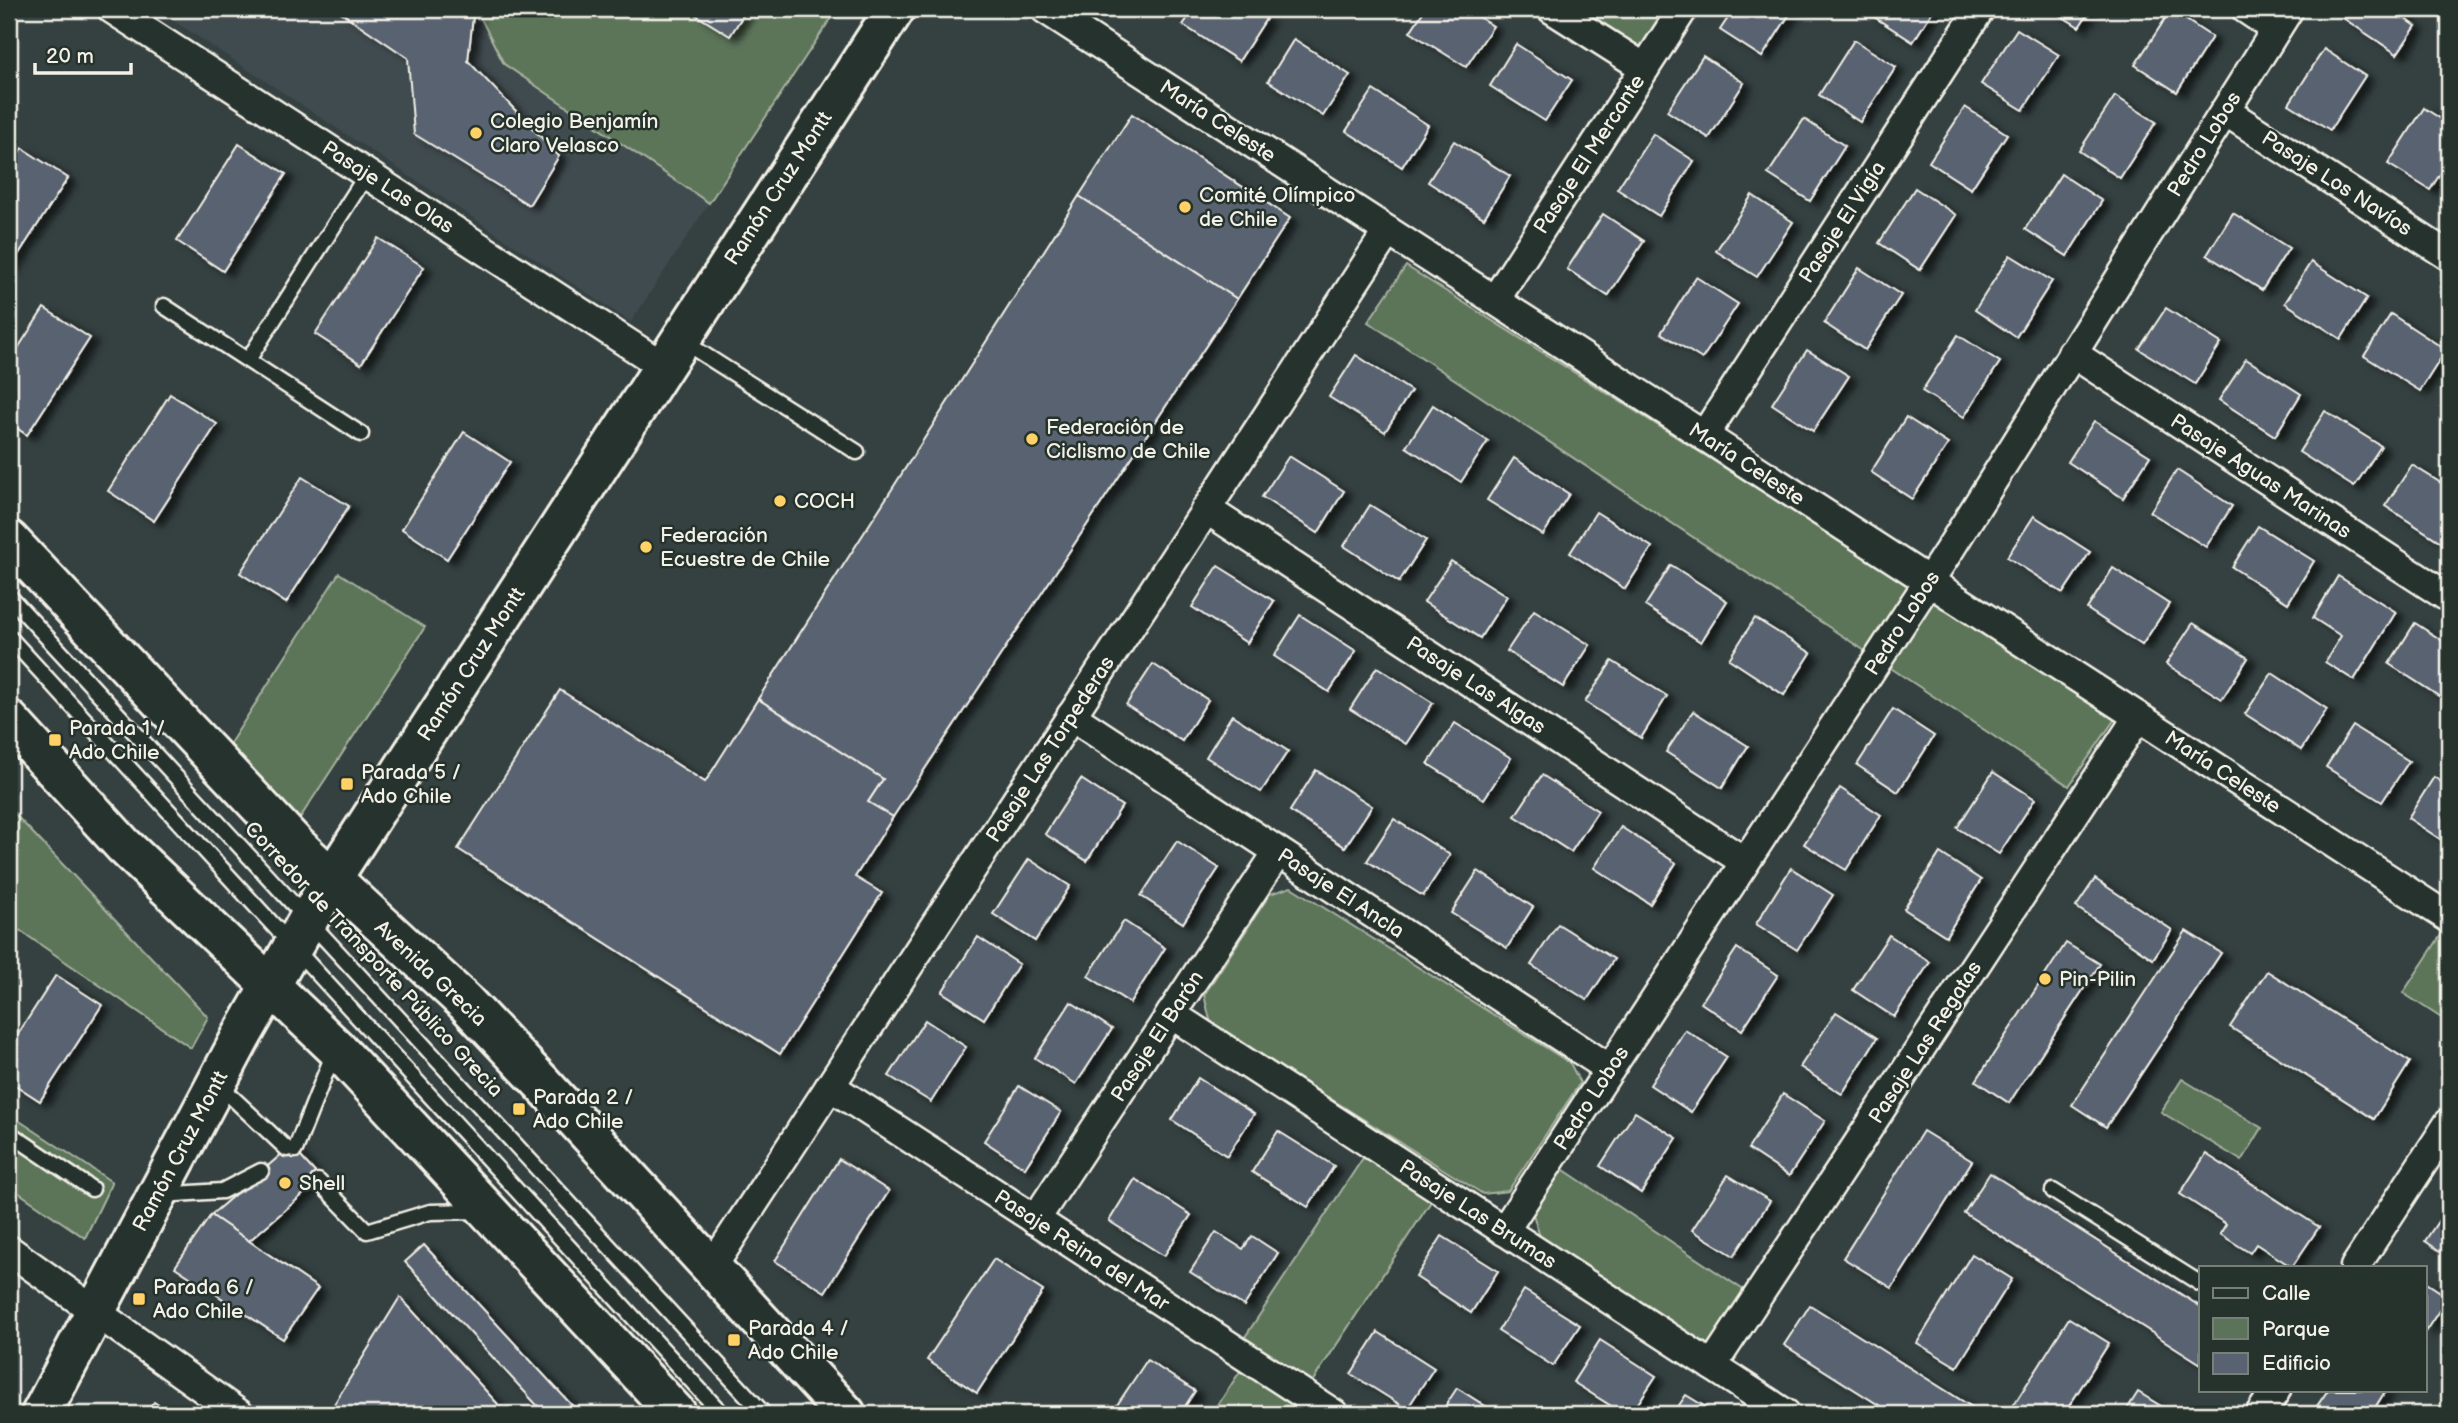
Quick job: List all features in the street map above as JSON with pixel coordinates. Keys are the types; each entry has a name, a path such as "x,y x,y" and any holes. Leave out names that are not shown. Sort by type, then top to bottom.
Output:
{"main road":[{"name":"Ramón Cruz Montt","path":"41,1414 270,985 331,880 895,9"},
{"name":"Avenida Grecia","path":"9,540 331,880 465,1002 846,1414"},
{"path":"9,720 123,845 336,1048 490,1210 677,1414"}],"street":[{"name":"Pasaje Las Olas","path":"112,9 367,174 672,352"},
{"name":"María Celeste","path":"1045,9 2449,918"},
{"path":"1552,9 1645,68"},
{"name":"Pasaje El Mercante","path":"1495,300 1683,9"},
{"name":"Pasaje El Vigía","path":"1704,436 1980,9"},
{"path":"2246,9 2283,19"},
{"name":"Pedro Lobos","path":"1504,1231 1929,581 2283,19"},
{"name":"Pasaje Los Navíos","path":"2225,111 2446,247"},
{"name":"Pasaje Las Torpederas","path":"712,1267 1388,231"},
{"name":"Pasaje Aguas Marinas","path":"2072,353 2449,598"},
{"name":"Pasaje Las Algas","path":"1206,509 1745,862"},
{"name":"Pasaje El Ancla","path":"1071,716 1610,1069"},
{"name":"Pasaje Las Regatas","path":"1712,1366 2138,717"},
{"name":"Pasaje El Barón","path":"1035,1220 1278,852"},
{"name":"Pasaje Las Brumas","path":"1171,1014 1786,1414"},
{"name":"Pasaje Reina del Mar","path":"830,1086 1334,1414"},
{"path":"2357,1266 2449,1123"},
{"path":"9,1250 239,1414"},
{"path":"2260,1414 2275,1392"}],"lane":[{"path":"248,360 367,174"},
{"path":"164,306 361,434"},
{"path":"672,352 857,452"},
{"name":"Corredor de Transporte Público Grecia","path":"9,596 722,1414"},
{"name":"Corredor de Transporte Público Grecia","path":"9,637 301,932 764,1414"},
{"path":"217,1083 291,1149 336,1048"},
{"path":"9,1133 92,1189"},
{"path":"156,1196 222,1191 261,1171"},
{"path":"318,1181 367,1231 430,1212 490,1210"},
{"path":"2053,1191 2199,1283"}],"shaded area":[{"name":"Colegio Benjamín Claro Velasco","path":"156,9 476,9 504,64 709,203 631,322"}],"green space":[{"path":"476,9 837,9 709,203 504,64"},
{"path":"1576,9 1665,9 1639,49"},
{"path":"1406,266 2117,716 2069,786 1368,322"},
{"path":"339,573 425,627 298,821 227,748"},
{"path":"9,808 208,1017 191,1048 9,923"},
{"path":"1291,887 1570,1063 1580,1083 1508,1191 1483,1194 1211,1024 1204,995 1270,894"},
{"path":"2441,935 2449,940 2449,1023 2403,993"},
{"path":"2182,1079 2262,1128 2242,1161 2161,1112"},
{"path":"9,1114 112,1182 85,1238 9,1186"},
{"path":"1365,1155 1432,1200 1310,1385 1243,1340"},
{"path":"1561,1168 1745,1291 1706,1350 1541,1240 1532,1211"},
{"path":"1241,1370 1308,1414 1212,1414"}],"building":[{"path":"336,9 468,9 473,16 468,61 559,156 529,205 414,134 408,58"},
{"path":"700,9 747,9 730,36 696,15"},
{"path":"1194,9 1249,9 1266,19 1239,61 1183,25"},
{"path":"1425,9 1466,9 1493,26 1466,67 1410,32"},
{"path":"1734,9 1793,9 1762,57 1720,30"},
{"path":"1875,9 1934,9 1913,42 1871,15"},
{"path":"2050,9 2091,9 2079,27"},
{"path":"2349,9 2409,9 2403,17 2416,26 2397,54 2343,18"},
{"path":"2171,10 2212,37 2177,92 2135,65"},
{"path":"2017,29 2059,55 2023,110 1981,84"},
{"path":"1294,39 1350,75 1323,116 1268,81"},
{"path":"1854,40 1896,67 1860,122 1819,95"},
{"path":"1516,44 1572,80 1545,121 1490,86"},
{"path":"2324,49 2365,76 2330,130 2289,104"},
{"path":"1703,56 1744,83 1709,138 1667,111"},
{"path":"1373,90 1428,125 1402,167 1346,131"},
{"path":"2115,96 2156,122 2120,178 2079,151"},
{"path":"1965,107 2007,134 1971,189 1929,162"},
{"path":"2424,108 2449,124 2449,160 2430,190 2388,164"},
{"name":"Comité Olímpico de Chile","path":"1132,114 1290,218 1237,299 1079,196"},
{"path":"1804,119 1845,146 1810,201 1768,174"},
{"path":"1653,134 1694,161 1659,216 1617,189"},
{"path":"1454,141 1510,176 1484,218 1428,182"},
{"path":"239,144 286,174 223,271 177,241"},
{"path":"22,148 68,178 9,269 9,168"},
{"path":"2061,174 2102,201 2067,256 2025,229"},
{"path":"1915,188 1956,215 1920,270 1879,243"},
{"path":"1752,195 1793,222 1757,277 1716,251"},
{"path":"1079,196 1237,299 893,817 868,802 883,779 758,699"},
{"path":"2233,213 2289,248 2262,290 2207,255"},
{"path":"1603,214 1644,241 1608,296 1567,269"},
{"path":"378,238 424,267 361,364 315,334"},
{"path":"2010,255 2052,281 2016,337 1975,310"},
{"path":"2311,262 2367,298 2341,339 2285,303"},
{"path":"1859,268 1901,295 1865,350 1824,323"},
{"path":"1696,277 1738,304 1702,359 1661,333"},
{"path":"44,308 90,338 27,435 9,423 9,362"},
{"path":"2166,308 2221,343 2195,384 2139,349"},
{"path":"2391,314 2446,350 2420,391 2364,356"},
{"path":"1958,335 2000,362 1964,417 1922,391"},
{"path":"1807,350 1849,376 1813,431 1772,404"},
{"path":"1356,355 1411,391 1385,432 1329,397"},
{"path":"2246,359 2301,394 2275,436 2219,400"},
{"path":"170,394 217,424 154,521 108,491"},
{"path":"1433,405 1488,441 1461,482 1406,447"},
{"path":"2325,411 2381,446 2354,487 2299,452"},
{"path":"1906,417 1948,444 1912,499 1871,472"},
{"path":"2094,421 2150,456 2123,498 2068,462"},
{"path":"464,432 510,462 447,559 402,529"},
{"path":"1289,456 1344,491 1318,533 1262,497"},
{"path":"1514,458 1569,494 1543,535 1487,500"},
{"path":"2412,465 2449,488 2449,529 2441,542 2385,506"},
{"path":"2177,470 2232,506 2206,547 2150,512"},
{"path":"302,477 349,506 286,603 240,573"},
{"path":"1370,505 1426,540 1399,582 1344,546"},
{"path":"1596,512 1652,547 1625,589 1570,553"},
{"path":"2034,516 2090,552 2063,593 2007,557"},
{"path":"2258,526 2314,561 2288,603 2232,567"},
{"path":"1451,561 1507,596 1480,638 1424,602"},
{"path":"1671,565 1727,601 1701,642 1645,606"},
{"path":"1218,566 1274,601 1247,643 1192,607"},
{"path":"2113,568 2169,604 2142,645 2087,609"},
{"path":"2338,576 2396,612 2354,680 2325,662 2341,636 2313,618"},
{"path":"1534,610 1590,645 1563,687 1507,651"},
{"path":"1300,615 1356,651 1329,692 1274,656"},
{"path":"1755,618 1811,653 1784,695 1729,659"},
{"path":"2193,623 2248,658 2222,699 2166,664"},
{"path":"2415,623 2449,645 2449,693 2445,700 2389,664"},
{"path":"1612,661 1667,696 1641,738 1585,702"},
{"path":"1153,664 1208,700 1182,741 1126,705"},
{"path":"1377,667 1433,703 1406,744 1350,709"},
{"path":"2272,673 2327,709 2301,750 2245,714"},
{"path":"560,690 705,782 758,699 883,779 868,802 893,817 855,877 882,893 780,1054 458,849"},
{"path":"1893,709 1934,736 1898,792 1857,765"},
{"path":"1693,711 1748,746 1722,788 1666,752"},
{"path":"1232,715 1288,751 1261,792 1206,757"},
{"path":"1455,723 1511,758 1484,799 1428,764"},
{"path":"2353,726 2409,761 2382,802 2326,767"},
{"path":"1316,770 1372,806 1345,847 1290,811"},
{"path":"1993,772 2035,799 1999,854 1957,828"},
{"path":"1542,775 1598,811 1571,852 1515,816"},
{"path":"2434,777 2449,787 2449,845 2408,818"},
{"path":"1081,779 1122,806 1087,861 1045,834"},
{"path":"1840,788 1881,815 1846,870 1804,844"},
{"path":"1394,819 1450,855 1423,896 1367,861"},
{"path":"1621,827 1676,863 1650,904 1594,868"},
{"path":"1177,841 1219,868 1183,923 1141,896"},
{"path":"1940,853 1981,880 1946,936 1904,909"},
{"path":"1029,859 1070,886 1035,941 993,914"},
{"path":"1791,868 1833,895 1797,950 1756,924"},
{"path":"1478,871 1533,907 1507,948 1451,913"},
{"path":"2095,879 2172,930 2153,959 2076,907"},
{"path":"1124,921 1165,948 1130,1003 1088,976"},
{"path":"1558,924 1614,959 1587,1000 1531,965"},
{"path":"2186,931 2221,953 2106,1127 2072,1105"},
{"path":"1889,935 1930,962 1894,1017 1853,990"},
{"path":"978,937 1019,964 984,1019 942,992"},
{"path":"2066,943 2100,964 2009,1103 1976,1081"},
{"path":"1737,948 1778,975 1742,1030 1701,1003"},
{"path":"2267,971 2410,1062 2374,1119 2230,1027"},
{"path":"56,975 102,1005 40,1101 9,1081 9,1048"},
{"path":"1071,1002 1112,1029 1076,1084 1035,1058"},
{"path":"1836,1012 1877,1038 1842,1094 1800,1067"},
{"path":"925,1020 966,1047 931,1102 889,1076"},
{"path":"1685,1030 1727,1057 1691,1112 1650,1085"},
{"path":"1198,1078 1254,1114 1227,1156 1172,1120"},
{"path":"1019,1086 1061,1112 1025,1168 984,1141"},
{"path":"1783,1094 1825,1121 1789,1176 1748,1149"},
{"path":"1635,1112 1677,1138 1641,1193 1600,1166"},
{"path":"1278,1131 1334,1166 1308,1207 1252,1172"},
{"path":"1923,1131 1972,1161 1892,1288 1843,1258"},
{"path":"291,1146 321,1179 249,1241 211,1215"},
{"path":"2206,1154 2319,1227 2290,1266 2256,1244 2250,1253 2220,1234 2226,1224 2180,1194"},
{"path":"839,1159 889,1191 825,1292 775,1261"},
{"path":"1990,1173 2199,1306 2199,1363 1964,1213"},
{"path":"1728,1175 1770,1201 1734,1256 1692,1230"},
{"path":"1135,1179 1191,1215 1164,1256 1109,1221"},
{"path":"2449,1205 2449,1257 2425,1241"},
{"path":"211,1215 318,1288 283,1339 175,1267"},
{"path":"1216,1232 1243,1249 1252,1236 1278,1253 1244,1306 1190,1272"},
{"path":"1442,1236 1498,1271 1471,1313 1416,1277"},
{"path":"424,1245 580,1414 545,1414 405,1262"},
{"path":"1972,1254 2012,1279 1957,1367 1917,1343"},
{"path":"994,1259 1043,1291 977,1393 927,1360"},
{"path":"2426,1283 2448,1297 2426,1330"},
{"path":"1524,1290 1580,1325 1553,1366 1498,1331"},
{"path":"400,1297 507,1414 328,1414"},
{"path":"1810,1305 1983,1414 1893,1414 1784,1345"},
{"path":"2069,1318 2109,1343 2064,1414 2026,1414 2013,1406"},
{"path":"1378,1332 1434,1368 1407,1409 1351,1374"},
{"path":"1600,1340 1656,1376 1631,1414 1624,1414 1573,1382"},
{"path":"1147,1360 1195,1391 1180,1414 1111,1414"},
{"path":"1457,1388 1498,1414 1440,1414"},
{"path":"2138,1392 2174,1414 2124,1414"},
{"path":"2327,1392 2385,1392 2371,1414 2330,1414 2317,1406"},
{"path":"1686,1395 1717,1414 1673,1414"},
{"path":"154,1402 172,1414 145,1414"}],"place":[{"name":"Colegio Benjamín Claro Velasco","path":"476,133"},
{"name":"Comité Olímpico de Chile","path":"1185,207"},
{"name":"Federación de Ciclismo de Chile","path":"1032,439"},
{"name":"COCH","path":"780,501"},
{"name":"Federación Ecuestre de Chile","path":"646,547"},
{"name":"Parada 1 / Ado Chile","path":"55,740"},
{"name":"Parada 5 / Ado Chile","path":"347,784"},
{"name":"Pin-Pilin","path":"2045,979"},
{"name":"Parada 2 / Ado Chile","path":"519,1109"},
{"name":"Shell","path":"285,1183"},
{"name":"Parada 6 / Ado Chile","path":"139,1299"},
{"name":"Parada 4 / Ado Chile","path":"734,1340"}]}
